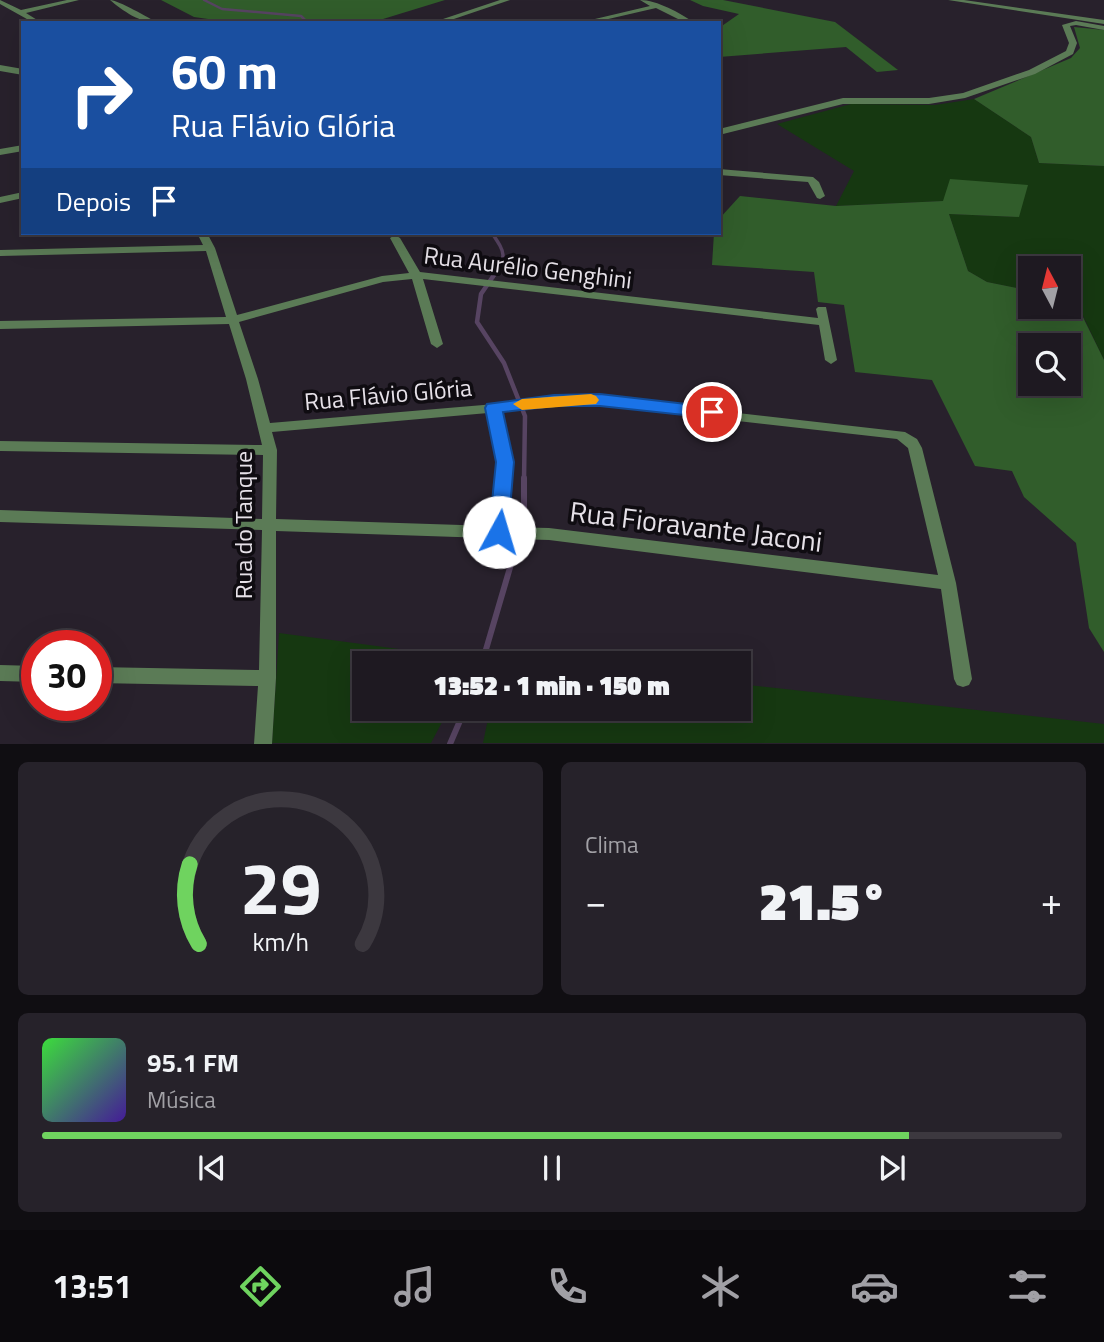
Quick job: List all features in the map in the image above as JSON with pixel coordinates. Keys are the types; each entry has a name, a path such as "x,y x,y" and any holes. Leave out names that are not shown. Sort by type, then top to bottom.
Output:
{"street":[{"path":"20,12 76,0"},
{"path":"113,0 150,21"},
{"path":"439,21 507,0"},
{"path":"643,0 688,21"},
{"path":"951,0 1104,23"},
{"path":"0,1 36,21"},
{"path":"590,21 658,6"},
{"path":"721,132 843,101 939,100 980,91 1032,72 1070,52 1073,43 1066,25 1076,23 1104,28"},
{"path":"0,68 21,72"},
{"path":"0,152 21,148"},
{"path":"721,172 810,179 820,196"},
{"path":"0,200 21,195"},
{"name":"Rua do Tanque","path":"203,235 210,248 233,320 270,450 267,678 262,744"},
{"path":"395,238 416,275 437,344"},
{"path":"0,253 210,248"},
{"name":"Rua Aurélio Genghini","path":"0,325 233,320 382,279 416,275 823,316 831,360"},
{"name":"Rua Flávio Glória","path":"265,428 554,401 600,400 891,433 906,437 915,447 948,583"},
{"path":"495,407 505,462 504,532"},
{"path":"0,446 270,450"},
{"name":"Rua Fioravante Jaconi","path":"0,516 549,534 948,583"},
{"path":"948,583 963,679"},
{"path":"0,673 21,674"},
{"path":"112,675 267,678"}],"green space":[{"path":"161,0 445,0 377,21 222,21 194,17"},
{"path":"690,0 723,0 835,22 898,70 877,72 846,47 721,57 721,27 739,14 703,6"},
{"path":"1074,27 1104,30 1104,166 1039,163 1031,137 974,99 1071,58 1080,48"},
{"path":"974,99 1031,137 1039,163 1104,166 1104,360 1082,314 1082,256 1018,256 1018,288 987,282 968,271 949,214 1019,217 943,201 836,206 854,171 777,124 851,104 935,105"},
{"path":"950,179 1028,185 1019,217 949,214 968,271 987,282 1018,288 1018,319 1081,319 1082,315 1104,360 1104,652 1089,628 1076,543 1024,497 1012,471 975,466 932,380 855,372 844,305 818,302 814,272 712,265 714,235 721,235 721,217 740,196 836,206 943,201"},
{"path":"279,633 414,651 352,651 352,721 443,721 431,743 272,743"},
{"path":"751,685 1104,724 1104,743 483,743 488,721 751,721"}],"waterway":[{"path":"204,0 222,9 301,16 306,21"},
{"path":"493,235 500,246 503,259 493,277"},
{"path":"494,275 481,294 477,322 504,363 525,416 524,480"},
{"path":"486,651 524,520 524,480"},
{"path":"450,744 460,721"}],"slow traffic":[{"path":"522,404 591,400"}],"route":[{"path":"499,532 505,462 493,408 554,401 600,400 712,412"}]}
